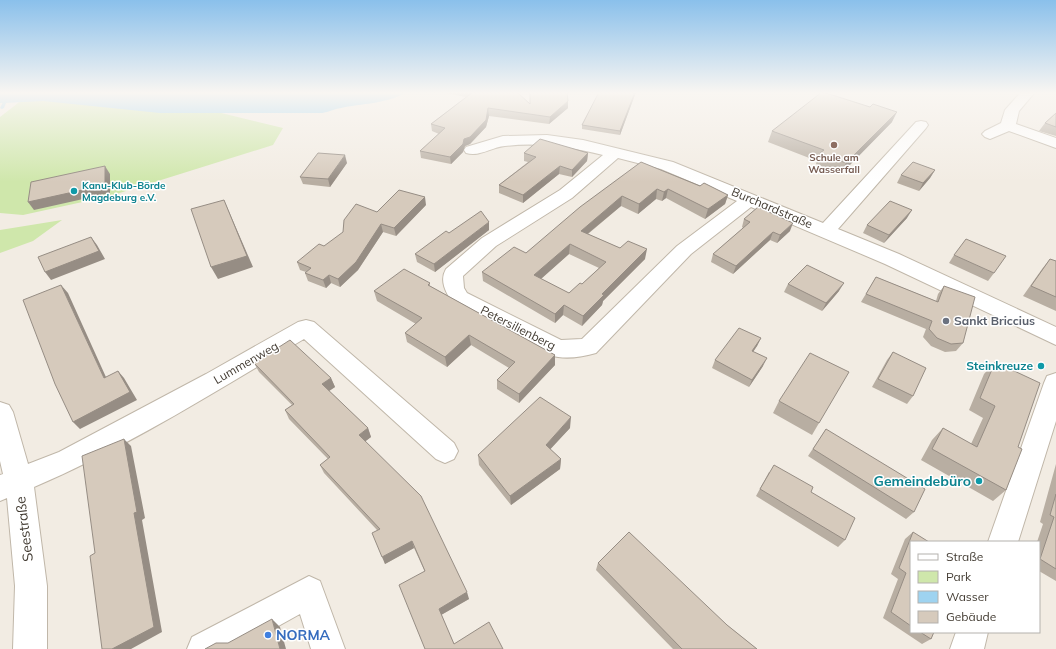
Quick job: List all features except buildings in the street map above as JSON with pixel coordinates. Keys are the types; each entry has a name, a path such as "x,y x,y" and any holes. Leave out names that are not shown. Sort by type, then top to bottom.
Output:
{"street":[{"path":"826,231 921,125"},
{"path":"990,134 1008,126 1056,143"},
{"name":"Burchardstraße","path":"472,150 503,141 534,139 560,141 615,152 667,165 892,259 1056,337"},
{"name":"Petersilienberg","path":"615,152 566,194 489,242 452,274 454,288 460,298 558,349 588,347 684,250 750,199"},
{"name":"Lummenweg","path":"9,484 68,460 214,381 306,328 445,452"},
{"path":"1002,541 1056,383"},
{"name":"Seestraße","path":"0,412 9,484 31,586 30,649"},
{"path":"204,649 309,592 328,649"},
{"path":"966,649 972,633"}],"green space":[{"path":"0,122 260,122 283,128 273,145 110,196 23,215 0,213"},
{"path":"62,220 33,241 0,253 0,230"}],"place":[{"name":"Schule am Wasserfall","path":"834,145"},
{"name":"Kanu-Klub-Börde Magdeburg e.V.","path":"74,191"},
{"name":"Sankt Briccius","path":"946,321"},
{"name":"Steinkreuze","path":"1041,366"},
{"name":"Gemeindebüro","path":"979,481"},
{"name":"NORMA","path":"268,635"}]}
